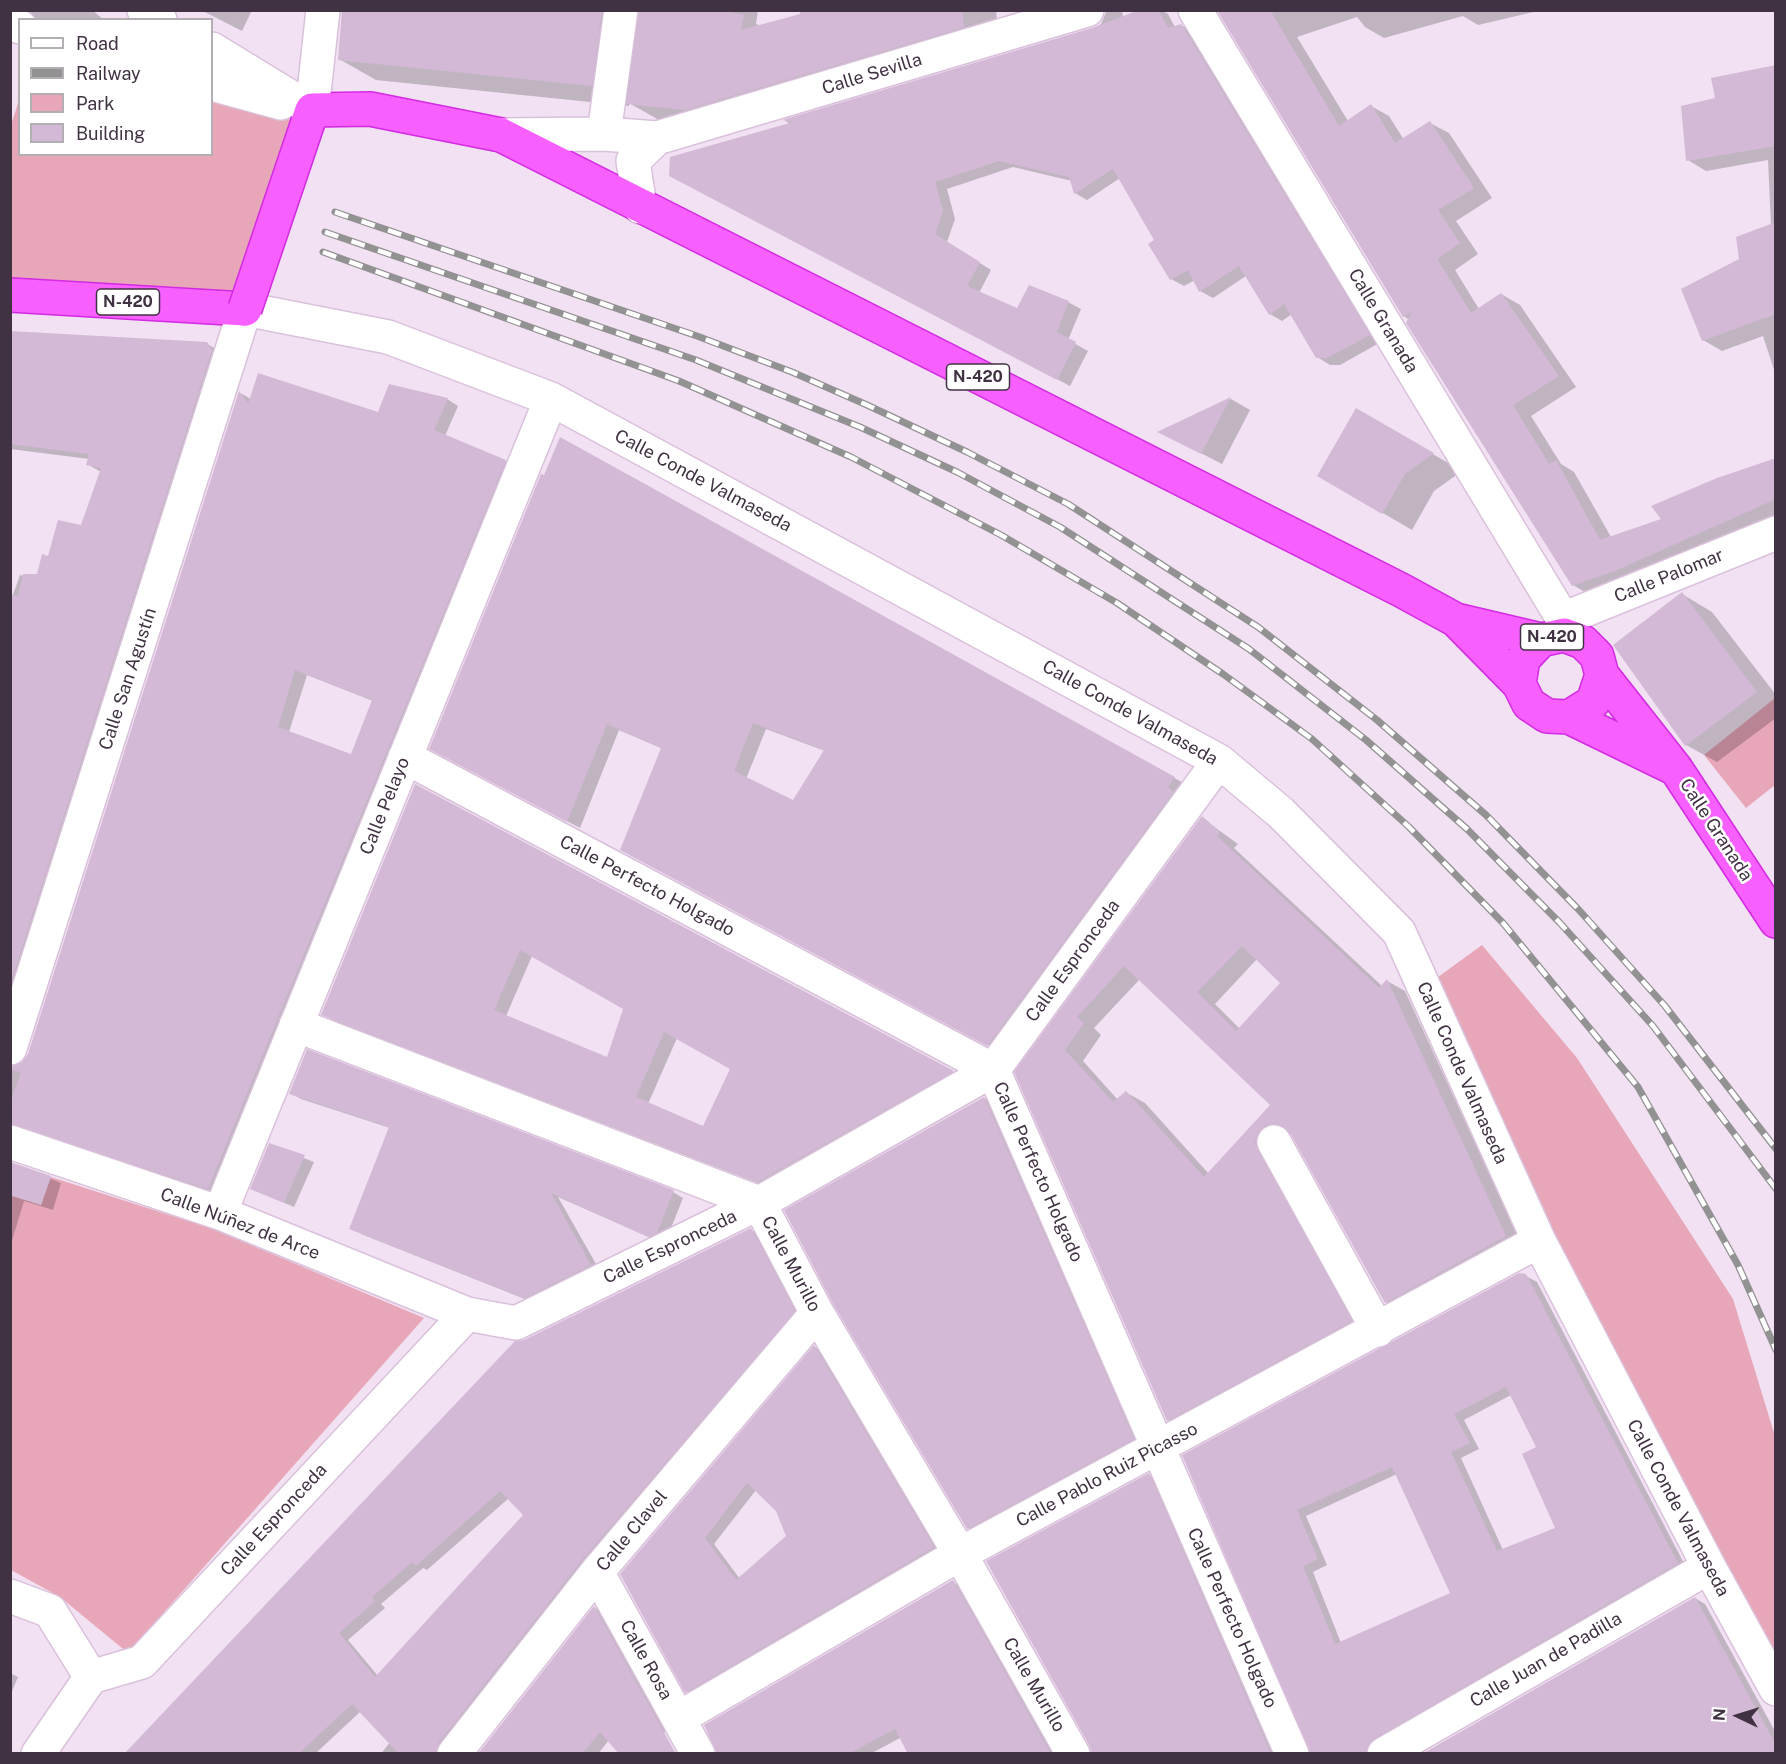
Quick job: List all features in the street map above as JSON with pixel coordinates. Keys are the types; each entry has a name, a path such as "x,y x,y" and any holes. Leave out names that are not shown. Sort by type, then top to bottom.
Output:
{"highway":[{"name":"N-420","path":"310,116 370,108 501,135 1401,590 1456,620 1519,684 1529,704 1547,716 1569,717 1676,769"},
{"path":"245,309 310,116"},
{"name":"N-420","path":"10,295 245,309"},
{"name":"N-420","path":"1456,620 1556,631 1583,642 1596,656 1602,675 1676,769"},
{"name":"N-420","path":"1519,684 1523,659 1556,631"},
{"path":"1569,717 1593,702 1602,675"},
{"name":"Calle Granada","path":"1676,769 1776,921"}],"street":[{"path":"144,10 157,18"},
{"path":"310,116 323,10"},
{"path":"501,135 604,134 621,10"},
{"name":"Calle Sevilla","path":"604,134 657,138 1087,10"},
{"name":"Calle Granada","path":"1195,10 1556,631"},
{"path":"213,50 310,116"},
{"path":"213,84 310,116"},
{"name":"Calle Sevilla","path":"640,207 633,161 657,138"},
{"name":"Calle Conde Valmaseda","path":"245,309 388,337 551,399 1219,761 1281,813 1399,932 1539,1241 1709,1567 1776,1689"},
{"name":"Calle San Agustín","path":"10,1048 245,309"},
{"name":"Calle Pelayo","path":"220,1213 551,399"},
{"name":"Calle Palomar","path":"1556,631 1776,533"},
{"name":"Calle Perfecto Holgado","path":"405,757 993,1070 1292,1754"},
{"name":"Calle Espronceda","path":"91,1677 142,1662 466,1314 516,1323 759,1203 993,1070 1219,761"},
{"name":"Calle Murillo","path":"296,1025 759,1203 817,1313 960,1554 1073,1754"},
{"name":"Calle Núñez de Arce","path":"10,1142 220,1213 466,1314"},
{"path":"1274,1142 1378,1330"},
{"name":"Calle Pablo Ruiz Picasso","path":"679,1718 960,1554 1539,1241"},
{"name":"Calle Clavel","path":"454,1754 597,1572 817,1313"},
{"name":"Calle Juan de Padilla","path":"1384,1754 1709,1567"},
{"name":"Calle Rosa","path":"597,1572 679,1718 692,1752"},
{"path":"10,1596 50,1611 91,1677 38,1754"}],"green space":[{"path":"213,84 312,110 245,309 10,295 10,128 18,103 18,156 213,156"},
{"path":"1775,698 1775,785 1746,808 1704,755"},
{"path":"1482,945 1577,1058 1733,1299 1775,1436 1775,1689 1423,988"},
{"path":"51,1177 213,1229 424,1318 128,1653 60,1597 11,1570 10,1201 12,1196 41,1205"}],"building":[{"path":"342,10 602,10 592,86 338,60"},
{"path":"639,10 718,10 744,15 741,30 800,14 800,10 962,10 964,27 685,110 627,104"},
{"path":"1139,10 1158,10 1168,28 1181,24 1370,335 1327,358 1316,358 1284,304 1269,315 1239,266 1199,292 1188,270 1170,280 1148,244 1154,240 1113,169 1074,194 1069,177 999,161 935,182 943,211 935,234 980,262 967,286 1017,308 1029,285 1069,301 1057,332 1076,342 1057,380 669,176 670,157 793,122 782,120 1092,28"},
{"path":"1270,10 1339,126 1371,104 1395,143 1430,121 1474,188 1438,210 1460,243 1437,259 1471,313 1501,293 1559,376 1513,405 1549,464 1556,460 1600,540 1661,519 1651,506 1717,478 1776,458 1776,499 1617,570 1572,586 1406,323 1412,312 1403,317 1218,12"},
{"path":"1776,65 1776,146 1686,161 1681,106 1715,98 1711,78"},
{"path":"1776,222 1776,314 1702,341 1681,289 1739,259 1736,237"},
{"path":"10,331 207,342 212,350 10,985 10,594 18,596 23,574 37,574 42,554 48,556 58,520 81,525 101,468 86,465 89,454 10,444"},
{"path":"258,373 378,412 389,384 448,398 434,430 506,460 208,1189 10,1124 10,1103 21,1072 10,1070 10,1066 22,1062 28,1054 239,391 248,404","holes":["295,670 372,700 351,754 278,727"]},
{"path":"1231,397 1201,454 1157,432"},
{"path":"1356,408 1434,453 1405,474 1382,514 1317,476"},
{"path":"560,437 1175,777 1168,787 1173,792 987,1046 620,850 661,748 607,724 567,822 429,749 541,474 544,475","holes":["753,723 824,750 793,800 734,771"]},
{"path":"1682,592 1757,692 1685,746 1613,645"},
{"path":"415,784 954,1071 757,1182 321,1015","holes":["520,950 623,1009 607,1057 494,1010","664,1032 730,1069 703,1126 636,1097"]},
{"path":"1202,816 1220,832 1217,836 1379,988 1387,979 1506,1236 1385,1303 1290,1133 1283,1126 1275,1123 1265,1125 1258,1133 1255,1142 1258,1151 1352,1321 1167,1421 1014,1072","holes":["1242,946 1280,983 1236,1031 1197,992","1124,966 1270,1105 1204,1177 1126,1091 1113,1102 1065,1050 1084,1023 1077,1017"]},
{"path":"307,1049 674,1190 657,1233 648,1237 551,1193 591,1265 524,1298 349,1229 389,1127 289,1094"},
{"path":"984,1097 1134,1439 967,1529 833,1304 784,1210"},
{"path":"269,1143 305,1155 284,1203 250,1189"},
{"path":"10,1162 51,1176 41,1205 10,1195"},
{"path":"751,1228 795,1311 582,1560 439,1742 436,1754 399,1754 352,1704 298,1754 124,1754 515,1341 524,1340","holes":["500,1491 523,1515 375,1677 339,1633 375,1601 372,1597 412,1562 416,1566"]},
{"path":"1519,1273 1526,1274 1678,1563 1375,1738 1368,1744 1365,1754 1310,1754 1182,1455","holes":["1506,1387 1536,1447 1522,1454 1555,1528 1497,1551 1451,1452 1470,1443 1454,1414","1392,1467 1450,1593 1335,1644 1303,1566 1318,1559 1297,1510"]},
{"path":"814,1345 934,1547 685,1693 620,1574","holes":["747,1483 776,1511 786,1536 736,1580 705,1538"]},
{"path":"1149,1473 1271,1754 1092,1754 986,1561"},
{"path":"953,1580 1051,1754 908,1754 895,1729 848,1754 717,1754 704,1725"},
{"path":"1695,1597 1776,1745 1776,1754 1422,1754"},
{"path":"594,1606 676,1754 619,1754 600,1732 582,1754 478,1754"}],"railway":[{"path":"335,212 697,336 792,372 867,405 967,452 1068,504 1258,627 1377,720 1486,815 1579,910 1665,1006 1776,1149"},
{"path":"325,232 696,360 860,427 957,472 1060,527 1249,649 1366,740 1467,829 1560,923 1653,1026 1776,1189"},
{"path":"323,252 679,381 851,457 1001,535 1117,603 1223,674 1312,739 1409,827 1503,923 1638,1087 1738,1265 1776,1350"}]}
